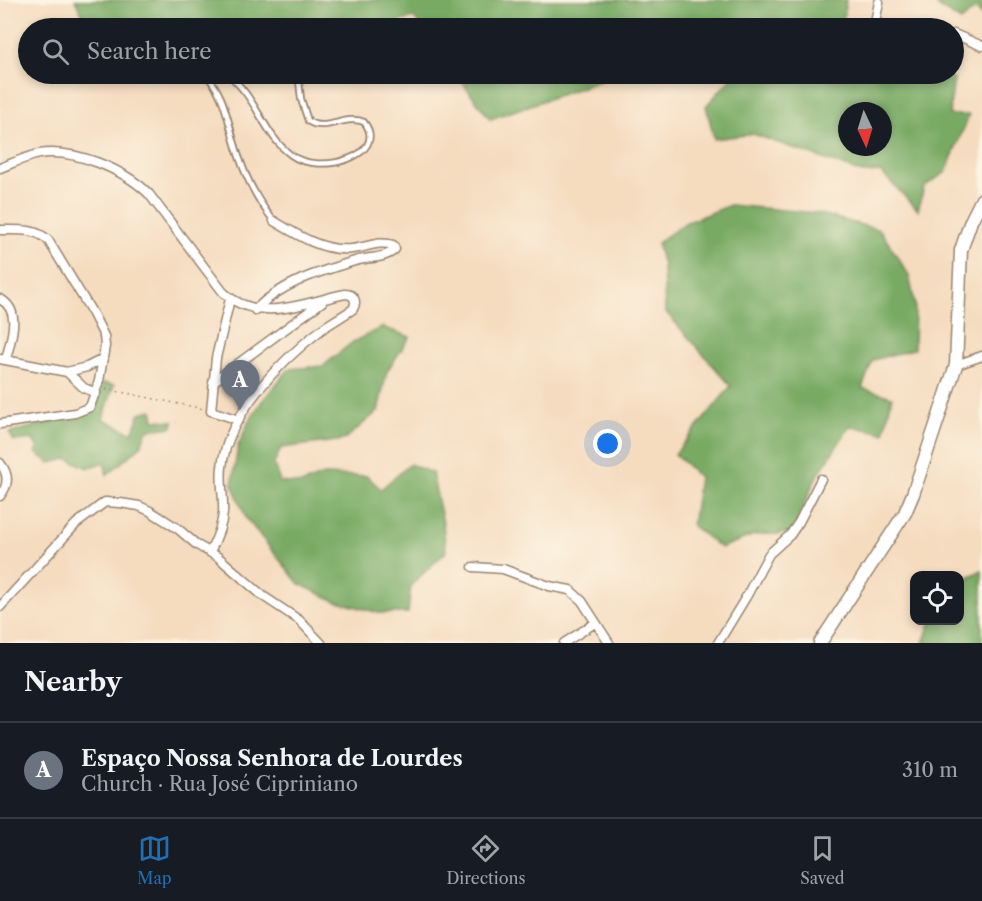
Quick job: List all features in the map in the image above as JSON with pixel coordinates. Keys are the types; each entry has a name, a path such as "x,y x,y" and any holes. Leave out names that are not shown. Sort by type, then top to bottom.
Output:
{"main road":[{"path":"820,643 905,513 913,494 956,365 962,250 971,221 982,199"}],"street":[{"path":"876,18 879,2"},
{"path":"964,38 982,46"},
{"path":"0,168 39,154 61,154 88,160 124,173 149,194 214,282 230,299 255,310 278,310 349,294 354,298 353,309 324,328 292,355 255,394 239,420 224,457 222,467 223,513 210,552"},
{"path":"255,310 265,300 305,278 358,260 389,254 394,249 393,245 386,243 356,249 329,247 294,233 274,221"},
{"path":"0,230 35,232 48,240 99,324 105,346 96,393 90,407 84,411 0,424"},
{"path":"0,299 8,303 13,317 3,360 67,372 87,367 103,358"},
{"path":"230,299 216,358 210,411 239,420"},
{"path":"213,382 326,299"},
{"path":"956,365 982,356"},
{"path":"67,372 84,388 96,393"},
{"path":"0,464 7,474 7,483 0,496"},
{"path":"718,643 769,554 790,535 799,522 821,479"},
{"path":"0,607 76,524 105,502 139,506 177,528 197,545 228,564 263,596 299,620 321,643"},
{"path":"472,567 503,569 549,586 570,590 582,601 609,643"},
{"path":"564,643 595,623"}],"lane":[{"path":"213,84 219,92 249,182 262,207 274,221"},
{"path":"238,84 245,91 279,145 292,156 302,161 323,165 334,164 357,155 364,149 369,131 364,123 353,120 319,125 308,121 299,84"}],"path":[{"path":"96,393 101,388 210,411"}],"green space":[{"path":"75,0 846,0 843,18 84,18"},
{"path":"947,0 982,0 982,16 975,9 964,18 956,18 937,6"},
{"path":"464,84 591,84 490,119"},
{"path":"726,84 953,84 949,115 969,115 946,172 924,187 918,210 881,172 863,173 753,134 714,139 706,106"},
{"path":"730,205 817,213 880,230 909,275 915,304 914,349 873,360 862,388 892,397 884,433 850,426 816,478 792,533 754,535 721,548 692,526 699,477 675,454 731,386 665,311 663,265 657,243 685,223"},
{"path":"382,327 410,337 387,371 378,411 344,440 281,448 274,464 280,482 301,484 323,475 367,476 381,489 410,464 432,473 443,523 446,552 411,585 408,613 379,613 335,601 299,584 246,518 232,484 238,446 249,421 262,401 289,369 323,366 353,342"},
{"path":"103,383 114,385 103,419 132,433 140,413 152,410 154,420 173,421 173,427 147,430 141,446 107,475 104,462 88,468 68,459 50,463 36,453 37,446 32,439 14,441 9,433 93,411"},
{"path":"982,570 982,643 923,643 930,625 964,625 964,579"}],"place":[{"name":"Espaço Nossa Senhora de Lourdes","path":"240,410"}]}
